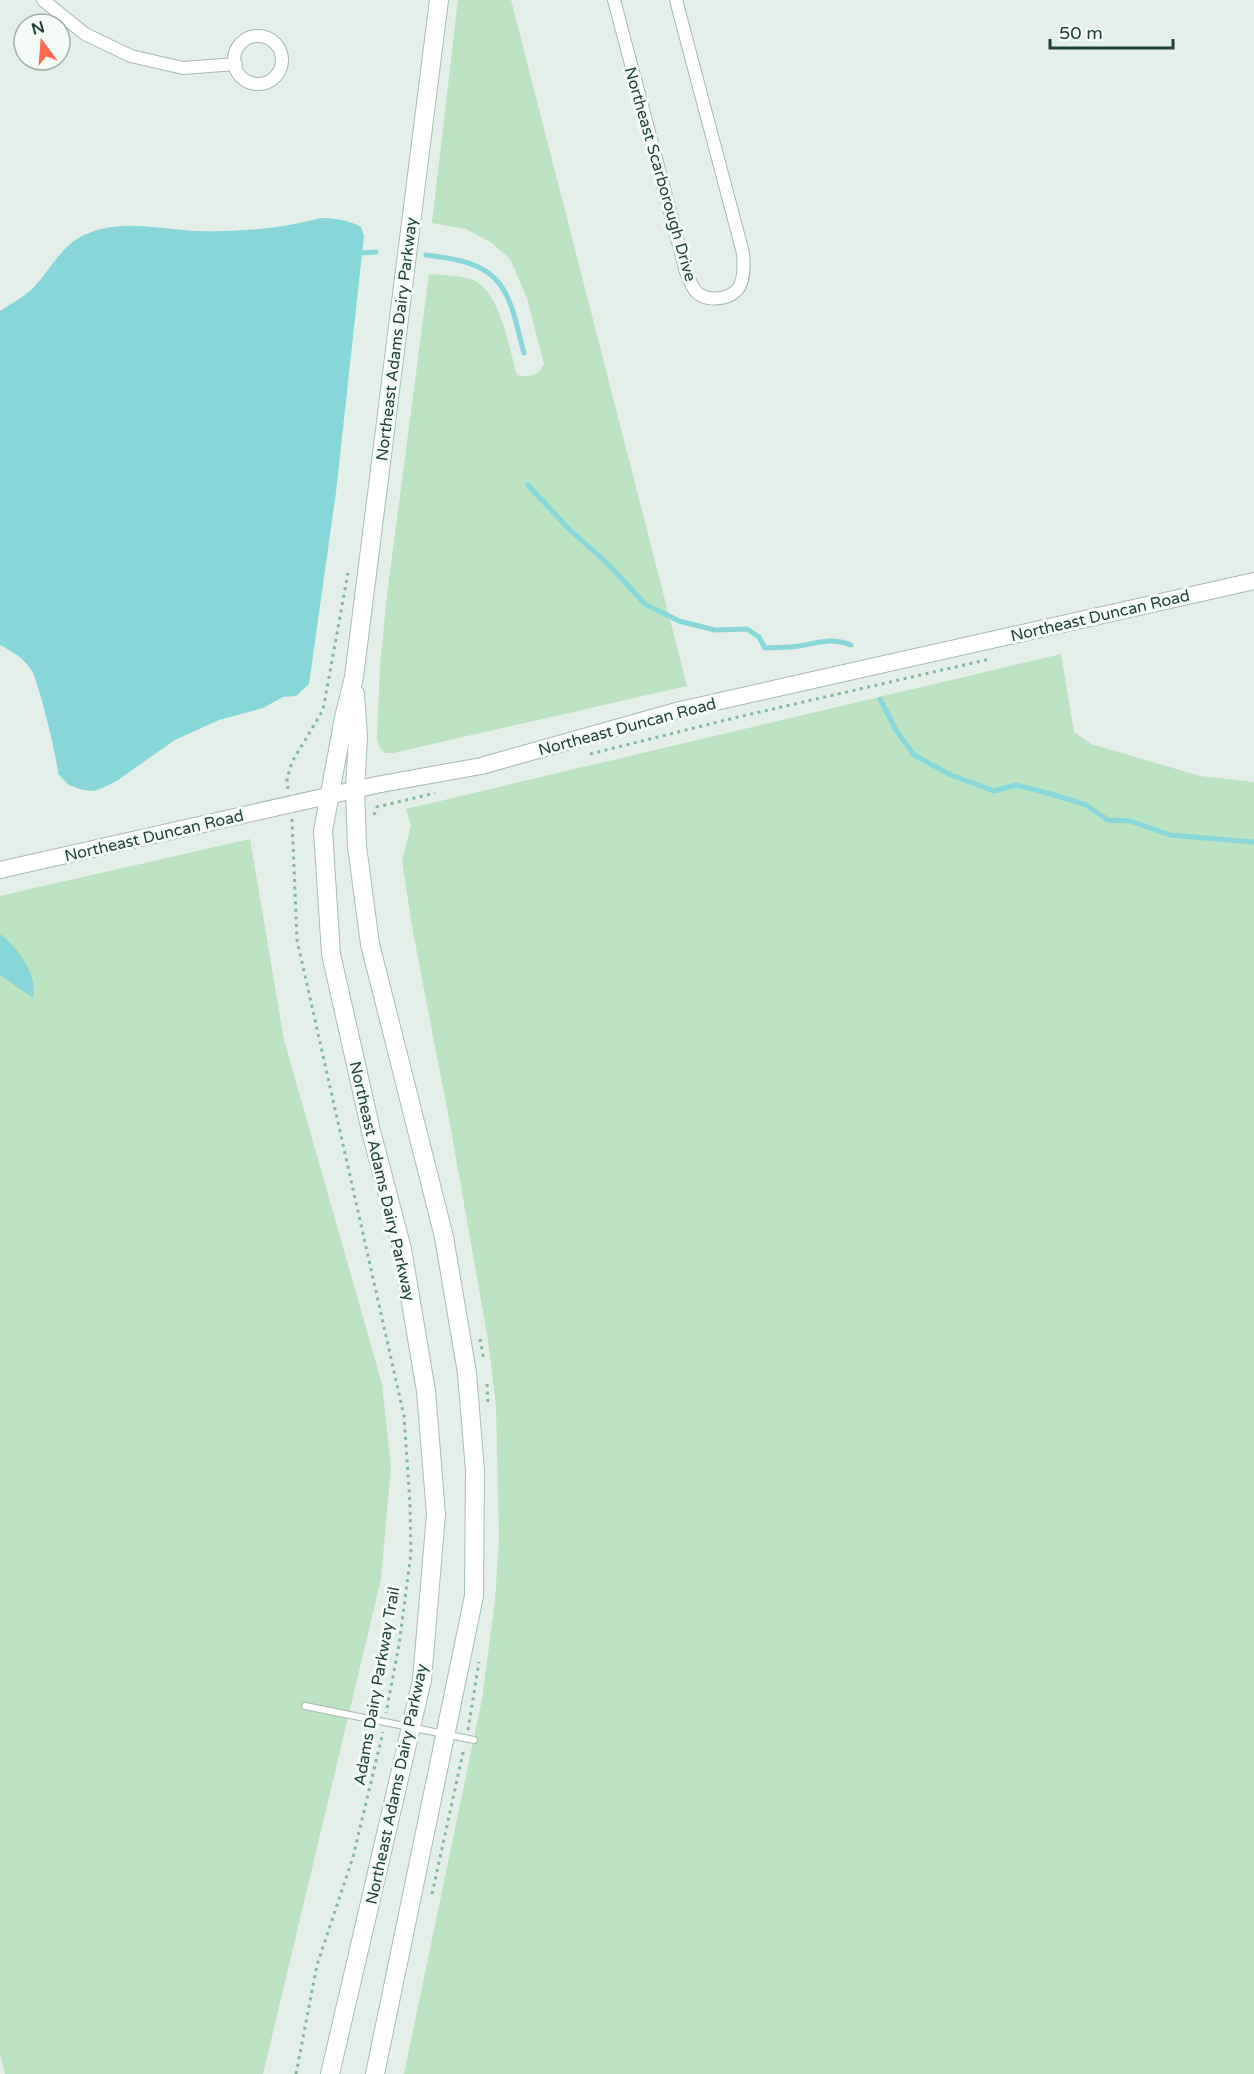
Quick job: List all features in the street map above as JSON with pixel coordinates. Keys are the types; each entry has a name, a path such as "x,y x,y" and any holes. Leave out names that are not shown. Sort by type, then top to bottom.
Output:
{"main road":[{"name":"Northeast Adams Dairy Parkway","path":"330,2074 422,1680 436,1514 426,1391 402,1249 371,1131 332,954 323,831 354,677 439,0"},
{"name":"Northeast Adams Dairy Parkway","path":"354,677 358,736 355,789 357,846 370,944 444,1237 467,1373 475,1471 474,1596 375,2074"}],"street":[{"path":"43,0 85,34 131,56 183,68 236,64"},
{"name":"Northeast Scarborough Drive","path":"614,0 686,272 695,291 708,298 724,298 738,290 744,269 742,253 676,0"},
{"name":"Northeast Duncan Road","path":"0,870 355,789 482,766 680,710 1254,581"}],"lane":[{"path":"305,1706 474,1740"}],"path":[{"path":"288,789 287,779 292,762 322,710 348,572"},
{"path":"580,756 994,658"},
{"path":"377,807 445,790"},
{"name":"Adams Dairy Parkway Trail","path":"294,838 297,940 404,1416 411,1553 399,1645 377,1762 353,1857 317,1965 296,2074"}],"green space":[{"path":"458,0 511,0 687,686 385,753 377,740 380,666 387,595 429,274 470,279 480,284 489,294 502,320 517,375 533,375 544,364 527,298 510,259 492,243 466,229 432,223"},
{"path":"1061,654 1074,732 1091,744 1200,776 1254,782 1254,2074 404,2074 482,1699 495,1601 499,1539 496,1405 488,1340 402,861 411,825 406,809"},
{"path":"250,839 284,1040 382,1384 391,1466 381,1579 263,2074 5,2074 0,2054 0,896"}],"water":[{"path":"320,218 341,220 361,227 364,236 336,492 309,684 296,696 283,697 263,708 219,720 175,740 115,782 102,788 94,791 83,790 69,785 58,774 48,722 32,671 18,656 0,645 0,311 31,290 61,253 75,240 98,230 126,226 228,231 290,225"},
{"path":"0,934 20,954 30,971 34,989 33,998 0,975"}],"waterway":[{"path":"362,253 376,252"},
{"path":"426,255 477,266 494,278 509,301 524,353"},
{"path":"528,485 645,604 679,621 715,630 747,629 759,637 765,648 795,647 831,641 851,645"},
{"path":"880,699 896,730 914,755 951,775 994,791 1016,785 1051,794 1086,805 1108,820 1130,821 1170,835 1254,842"}]}
